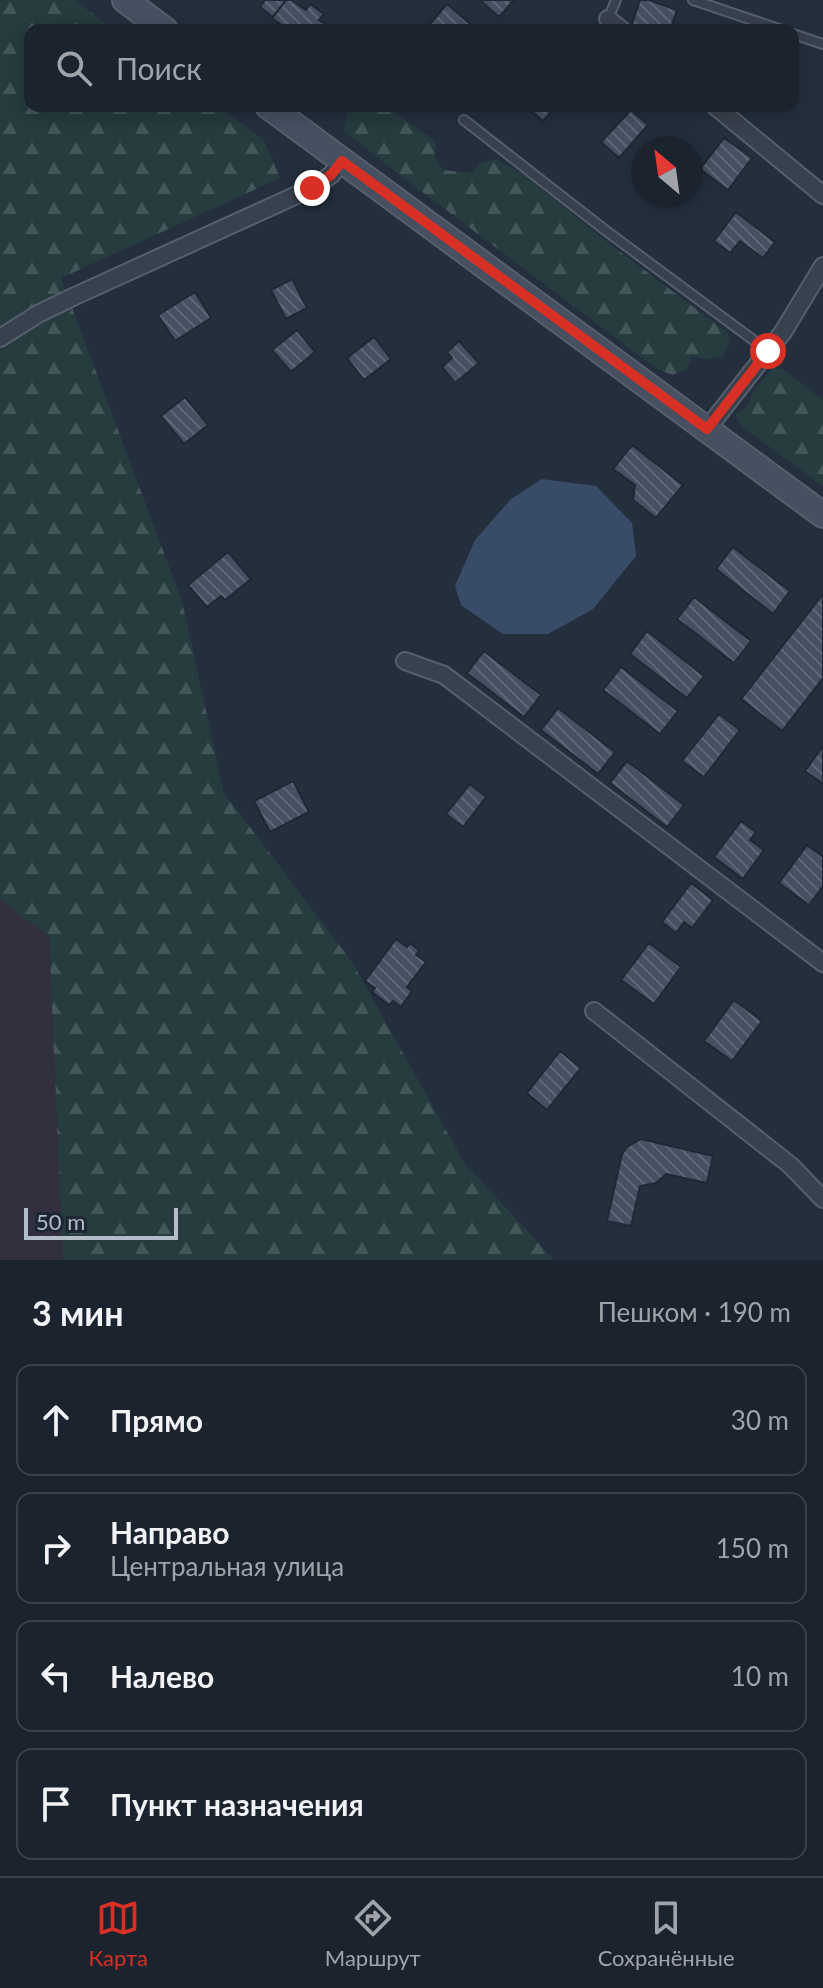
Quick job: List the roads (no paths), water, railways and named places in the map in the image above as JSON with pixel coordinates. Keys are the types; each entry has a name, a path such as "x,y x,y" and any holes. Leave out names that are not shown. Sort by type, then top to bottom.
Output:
{"main road":[{"path":"125,0 157,24"},
{"path":"276,112 823,515"}],"street":[{"path":"608,19 614,24"},
{"path":"722,112 823,195"},
{"path":"0,338 75,296 312,188 331,175 342,161"},
{"path":"707,429 783,332 823,266"},
{"path":"405,661 444,675 823,963"},
{"path":"594,1011 790,1165 823,1199"}],"lane":[{"path":"608,19 616,0"},
{"path":"693,0 764,24"},
{"path":"799,36 823,44"},
{"path":"464,120 768,351"}],"water":[{"path":"542,479 596,486 632,523 636,556 593,609 548,634 503,634 461,605 455,586 475,540 511,499"}]}
